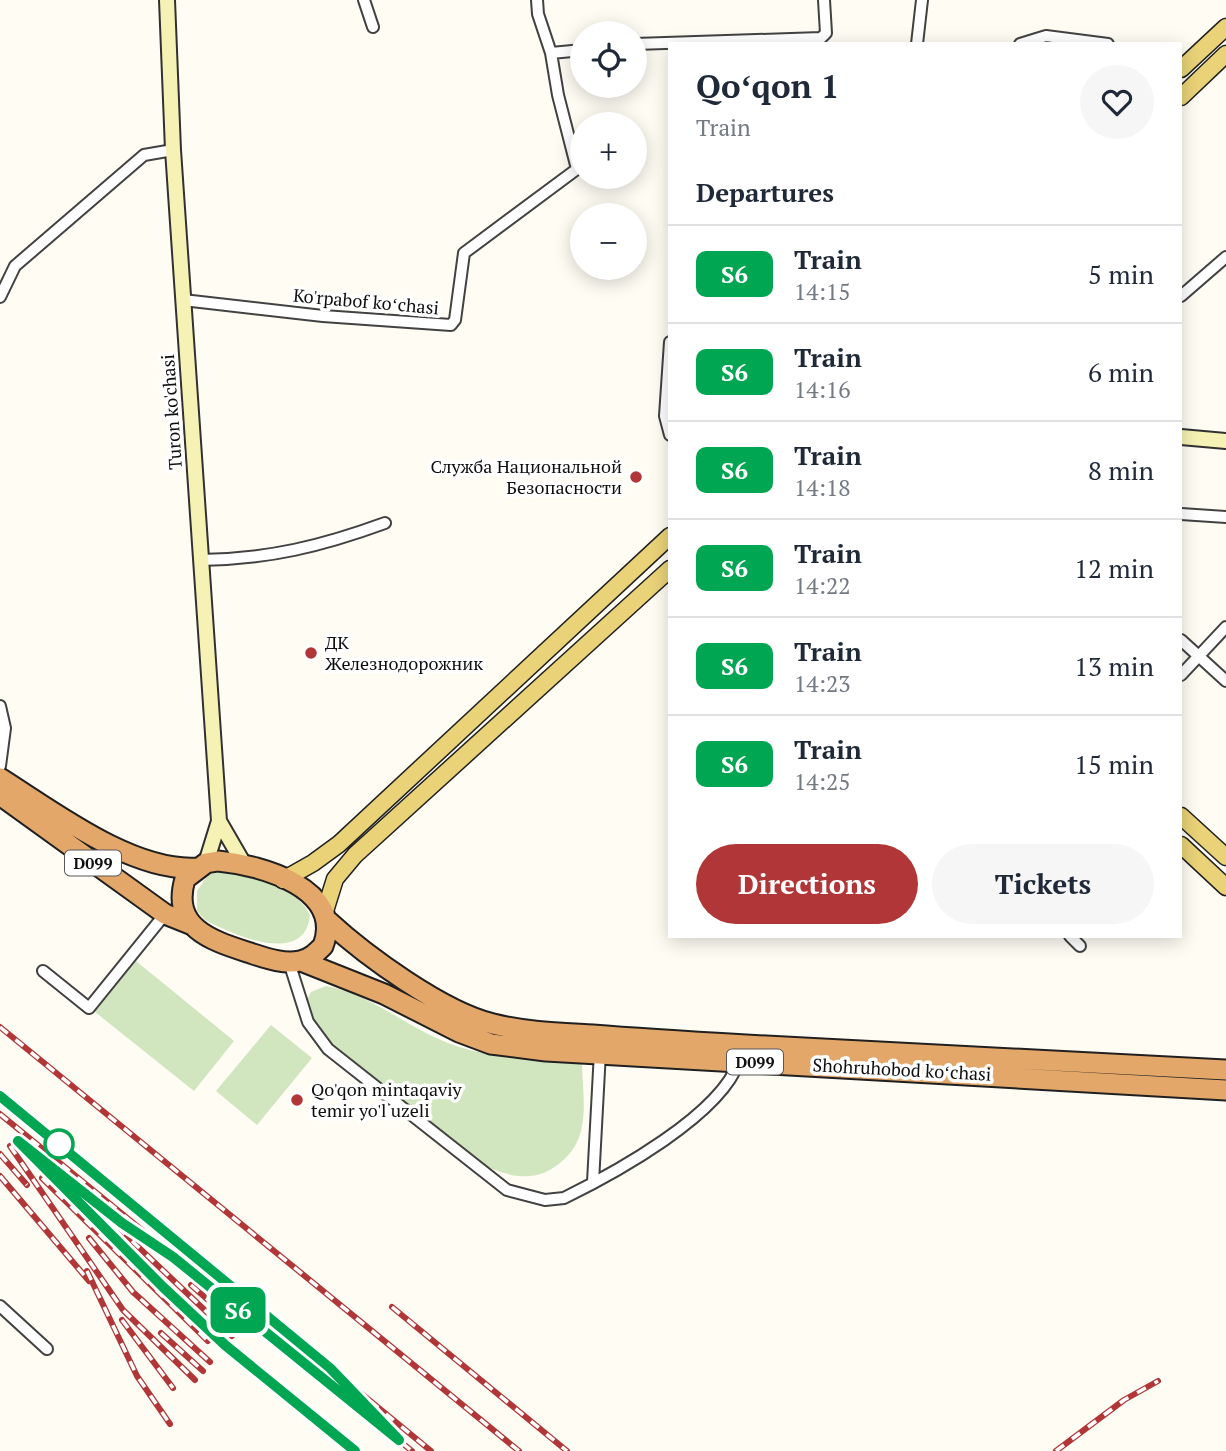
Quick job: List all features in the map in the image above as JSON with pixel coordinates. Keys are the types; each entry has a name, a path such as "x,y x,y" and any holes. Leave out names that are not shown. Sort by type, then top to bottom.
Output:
{"highway":[{"name":"D099","path":"0,778 112,845 163,867 201,866 218,862 244,866 308,890 326,916"},
{"name":"D099","path":"0,795 165,914 190,923 210,939 295,962"},
{"path":"190,923 185,913 182,891 185,879 201,866"},
{"path":"295,962 323,946 326,916"},
{"name":"Shohruhobod koʻchasi","path":"326,916 351,942 393,971 468,1014 492,1024 601,1045 739,1061 1226,1090"},
{"name":"Shohruhobod koʻchasi","path":"295,962 384,994 459,1032 491,1044 546,1051 601,1045 1226,1070"}],"main road":[{"name":"Turon ko'chasi","path":"167,0 173,150 219,821 244,866"},
{"path":"1182,68 1226,27"},
{"path":"1182,96 1226,54"},
{"path":"1182,437 1226,441"},
{"path":"276,877 313,863 339,844 668,538"},
{"path":"326,916 335,879 355,855 668,571"},
{"path":"1182,817 1226,857"},
{"name":"Turon ko'chasi","path":"201,866 219,821"},
{"path":"1182,846 1226,887"}],"street":[{"path":"364,0 373,27"},
{"name":"Ko'rpabof koʻchasi","path":"184,300 323,316 451,325 455,320 464,253 577,169 558,95 551,53 538,14 537,0"},
{"path":"697,42 821,38 826,33 824,0"},
{"path":"917,42 922,0"},
{"path":"1026,42 1046,36 1098,42"},
{"path":"647,44 668,43"},
{"path":"551,53 570,51"},
{"path":"0,297 15,266 144,155 173,150"},
{"path":"1182,295 1226,257"},
{"path":"668,379 668,425"},
{"path":"1182,514 1226,517"},
{"path":"201,561 283,554 329,543 385,523"},
{"path":"1182,675 1226,627"},
{"path":"1182,641 1226,681"},
{"path":"0,706 5,728 0,766"},
{"path":"43,971 89,1008 165,914"},
{"path":"1072,938 1080,946"},
{"path":"295,962 308,1022 328,1049 491,1180 507,1190 545,1200 564,1198 682,1128 733,1078 739,1061"},
{"path":"593,1182 601,1045"},
{"path":"0,1306 47,1349"}],"green space":[{"path":"220,872 271,883 294,896 310,915 305,931 296,940 266,943 233,933 205,920 197,911 197,891 208,875"},
{"path":"136,961 234,1041 194,1091 95,1012"},
{"path":"326,986 358,996 433,1036 464,1048 514,1058 582,1062 583,1118 581,1133 572,1150 553,1168 534,1176 513,1175 492,1169 450,1144 343,1056 318,1030 305,1002 311,992"},
{"path":"271,1025 312,1058 257,1125 216,1091"}],"railway":[{"path":"0,1027 519,1451"},
{"path":"0,1096 431,1451"},
{"path":"0,1114 412,1451"},
{"path":"18,1141 57,1181"},
{"path":"10,1146 123,1310 195,1380"},
{"path":"0,1154 27,1185"},
{"path":"0,1176 89,1281"},
{"path":"42,1178 208,1341"},
{"path":"74,1186 232,1336"},
{"path":"89,1238 133,1292 210,1362"},
{"path":"87,1271 137,1376 170,1424"},
{"path":"191,1285 240,1328"},
{"path":"392,1307 567,1451"},
{"path":"122,1320 173,1388"},
{"path":"205,1326 225,1345"},
{"path":"161,1333 203,1371"},
{"path":"1056,1451 1124,1400 1158,1381"}],"train":[{"name":"S6","path":"0,1096 330,1368 399,1440 173,1257 122,1223 18,1141 163,1287 225,1345 355,1451"}],"place":[{"name":"Служба Национальной Безопасности","path":"636,477"},
{"name":"ДК Железнодорожник","path":"311,653"},
{"name":"Qo'qon mintaqaviy temir yo'l uzeli","path":"297,1100"}]}
